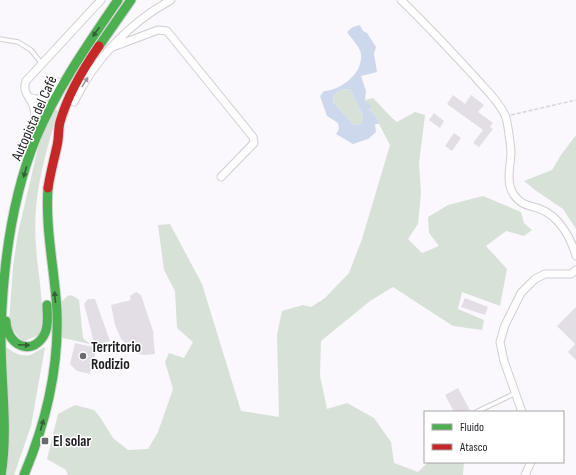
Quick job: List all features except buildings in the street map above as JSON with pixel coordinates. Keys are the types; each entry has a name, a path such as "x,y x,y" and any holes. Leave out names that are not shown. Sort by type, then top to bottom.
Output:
{"highway":[{"name":"Autopista del Café","path":"1,475 4,446 1,332 2,298 5,255 12,219 29,157 44,121 76,61 118,0"},
{"name":"Autopista del Café","path":"24,475 43,424 56,350 56,307 49,243 47,204 49,180 58,143 59,122 78,80 131,0"},
{"path":"39,223 47,204"},
{"path":"12,219 13,236 6,322 8,334 14,343 30,346 44,336 48,320 46,294"}],"street":[{"path":"29,157 29,144 36,116 32,104 25,92 24,86 26,81 101,0"},
{"path":"58,143 70,109 78,93 95,67 110,48 136,24 171,0"},
{"path":"401,0 441,40 496,101 506,116 511,151 509,168 510,183 514,195 523,204 542,210 554,218 565,230 576,256"},
{"path":"110,48 158,30 166,31 253,137 254,143 221,177"},
{"path":"28,97 37,100 46,96 76,61"},
{"path":"522,411 504,361 500,342 505,325 521,293 535,279 545,274 571,274 576,270"},
{"path":"525,475 531,463"}],"lane":[{"path":"0,39 18,42 31,50 43,64"},
{"path":"478,411 516,393"}],"path":[{"path":"506,116 576,100"}],"shaded area":[{"path":"349,89 363,116 362,123 359,125 353,124 333,102 334,95 340,90"},
{"path":"373,98 397,122 415,112 425,115 419,163 421,193 418,224 408,239 422,253 439,246 429,233 428,217 448,205 483,196 521,212 524,223 532,230 524,236 506,231 486,246 507,269 500,306 462,292 458,309 484,320 482,330 453,326 393,287 370,301 321,341 320,376 327,409 347,403 374,418 391,442 394,463 418,472 427,463 464,463 463,475 68,475 66,470 47,459 58,414 75,405 94,410 113,438 128,450 148,449 158,432 173,389 165,362 169,353 184,358 193,342 177,328 175,291 164,270 158,225 170,224 202,284 241,411 279,417 277,335 282,311 303,305 311,307 325,298 349,273 362,239 390,145 376,116 369,109 371,106 365,100"},
{"path":"53,108 58,111 42,170 37,195 35,226 42,305 41,327 39,335 22,342 9,324 13,266 18,233 40,139"},
{"path":"576,135 576,229 563,209 524,181 552,170"},
{"path":"70,295 79,300 83,338 90,344 59,337 59,308 65,298"},
{"path":"6,347 17,354 30,355 45,347 31,426 14,475 5,475"}],"water":[{"path":"360,25 376,47 374,54 377,72 361,76 366,91 365,100 372,106 369,109 376,116 379,124 375,124 376,132 368,139 353,144 336,134 339,129 338,123 327,116 320,96 324,91 331,90 344,84 359,68 361,61 360,51 347,32 353,27","holes":["349,89 363,116 362,123 359,125 353,124 333,102 334,95 340,90"]}],"traffic: fast":[{"path":"1,475 4,440 4,403 1,348 2,306 6,257 14,208 27,161 44,120 63,84 118,0"},
{"path":"99,46 131,0"},
{"path":"24,475 45,416 50,395 56,354 57,312 49,235 47,204 48,188"},
{"path":"6,321 11,337 16,343 28,347 34,345 40,340 46,330 47,305"}],"traffic: jam":[{"path":"48,188 58,143 59,125 63,112 76,82 99,46"}],"place":[{"name":"Territorio Rodizio","path":"83,356"},
{"name":"El solar","path":"45,441"}]}
